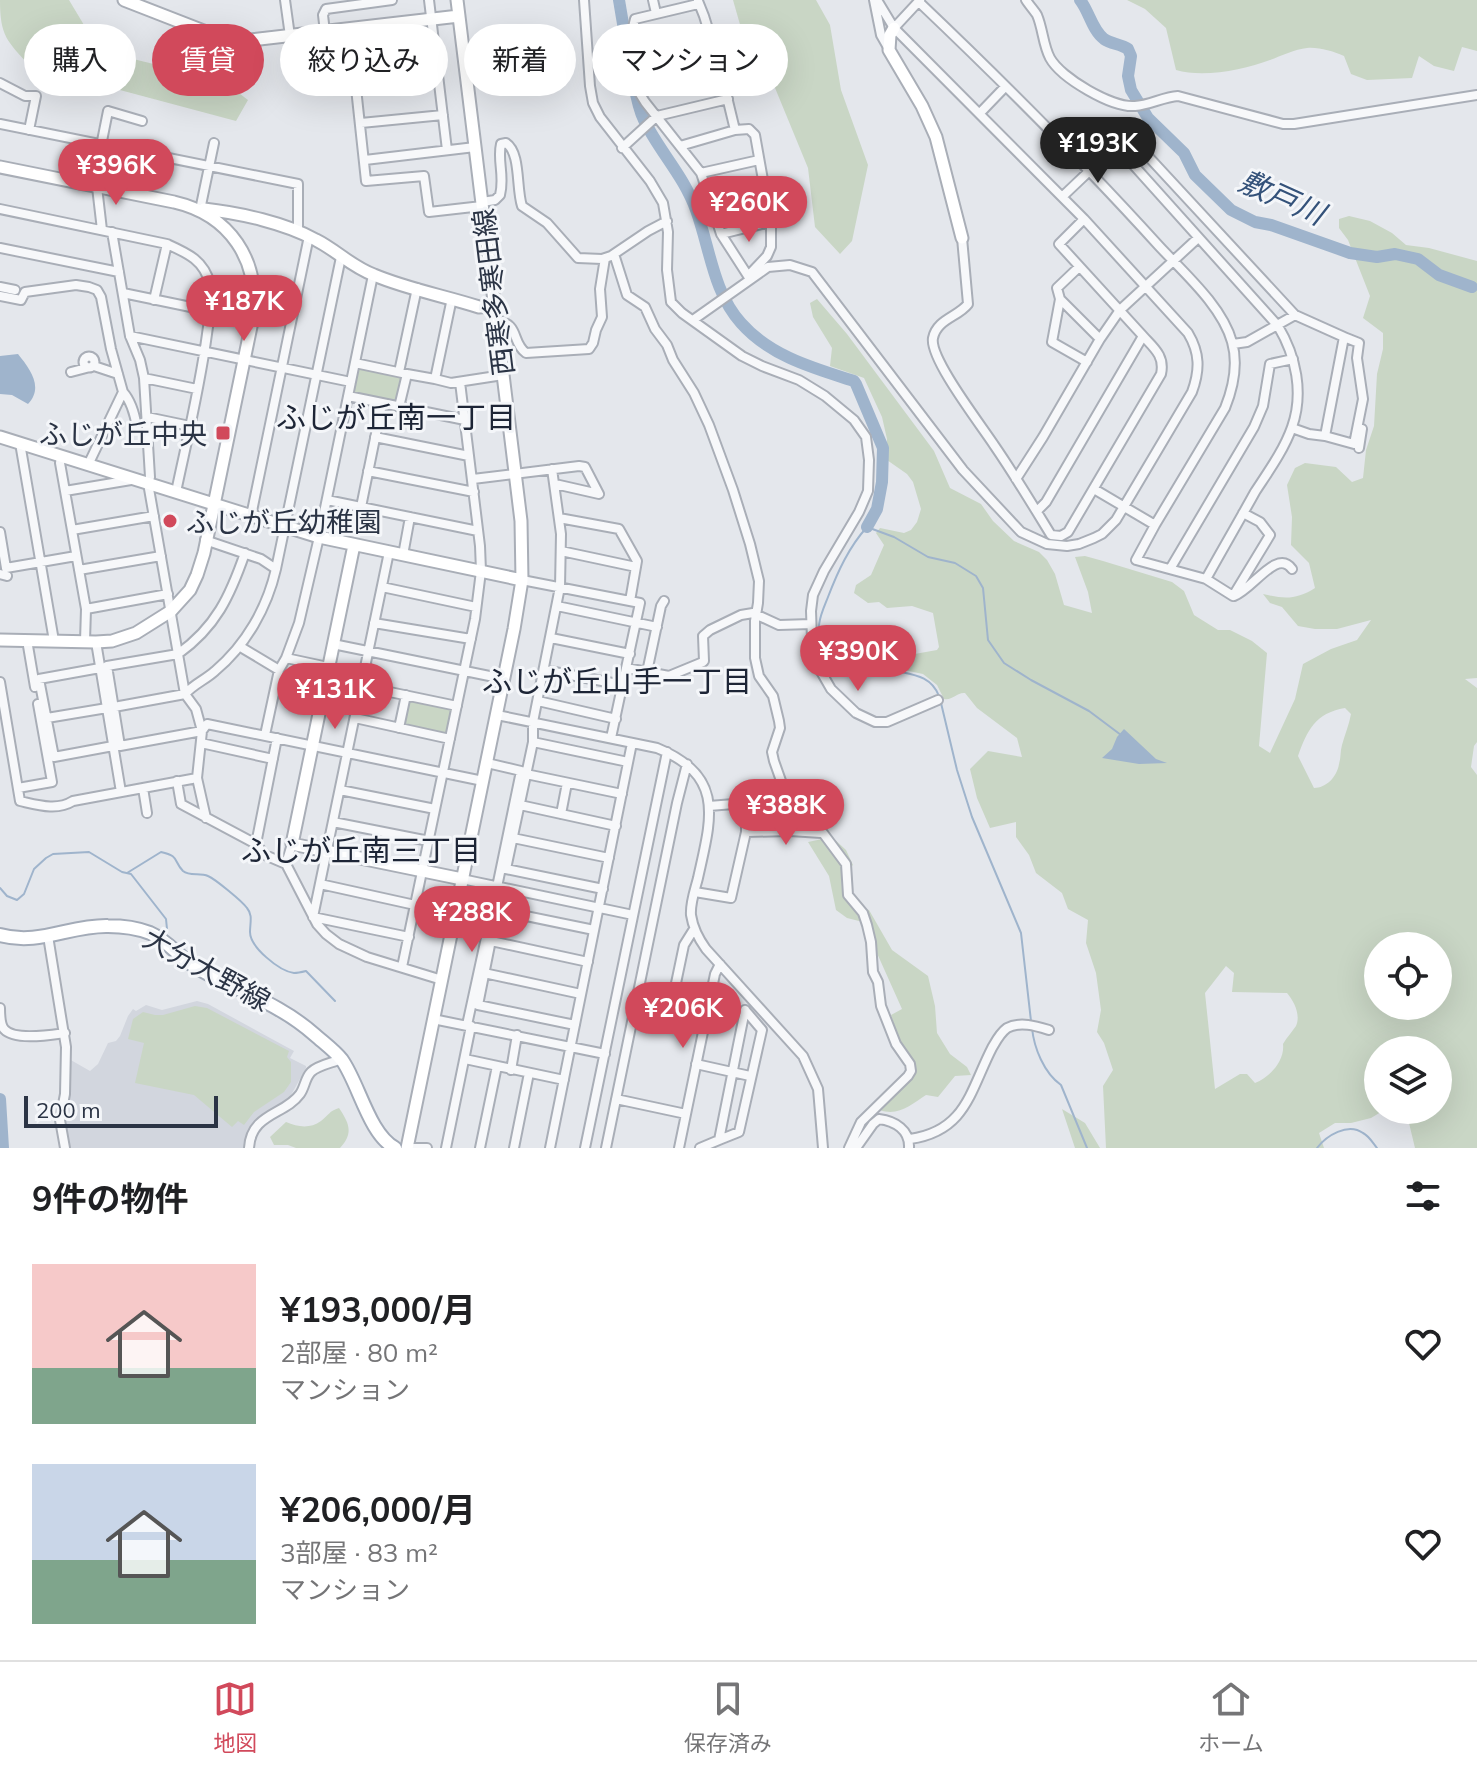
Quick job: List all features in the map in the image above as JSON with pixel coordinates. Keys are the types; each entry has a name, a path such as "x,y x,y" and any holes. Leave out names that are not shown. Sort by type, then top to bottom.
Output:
{"main road":[{"name":"大分大野線","path":"0,935 28,940 106,926 150,933 198,969 269,1002 291,1016 341,1059 375,1125 388,1144 395,1148"}],"street":[{"path":"124,0 228,39 242,41 280,37"},
{"path":"285,0 288,24"},
{"path":"321,0 324,24"},
{"path":"323,15 326,9 392,0"},
{"path":"429,0 432,24"},
{"name":"西寒多寒田線","path":"407,1148 522,580 521,521 457,0"},
{"path":"584,0 593,103 622,148 656,190 665,208 670,299 678,309 742,356 799,380 825,396 854,420 866,437 869,460 866,496 854,523 824,571 811,606 810,650 815,662 831,689 862,717 875,722 887,722 938,700"},
{"path":"653,0 656,13"},
{"path":"693,320 768,267 790,265 812,272 963,470 1014,526 1029,537 1056,546 1079,544 1102,534 1116,520 1192,392 1198,374 1197,353 1188,333 1063,196 894,28 876,0"},
{"path":"876,0 881,35 936,137 962,238 968,304 938,328 933,336 933,347 949,380 1051,535 1061,536 1068,532 1094,489 1163,366 1158,351 1059,244 1084,219"},
{"path":"1026,0 1037,14 1049,57 1060,71 1103,99 1122,106 1138,107 1178,96 1283,124 1294,124 1477,95"},
{"path":"889,50 894,28 919,1 1089,171 1198,288 1221,318 1233,344 1234,378 1230,394 1225,408 1136,560 1206,579 1233,596"},
{"path":"634,24 635,19 698,2 706,24"},
{"path":"390,24 459,16"},
{"path":"0,83 25,96 36,96 29,130"},
{"path":"980,113 1005,87"},
{"path":"357,96 366,181 424,176 429,212 495,200 500,195 502,167 499,151 502,144 507,143 516,161 523,207 551,226 576,257 605,258 667,221"},
{"path":"440,96 447,150"},
{"path":"642,96 701,173 721,234 749,278"},
{"path":"727,96 735,130"},
{"path":"622,148 657,116 728,99"},
{"path":"102,230 95,186 108,111 142,121"},
{"path":"361,123 443,115"},
{"path":"0,124 298,184 303,234 282,367 251,516"},
{"path":"680,146 735,130 749,129 755,135 770,222 771,247 749,278"},
{"path":"200,210 214,143"},
{"path":"365,160 475,147"},
{"path":"1063,196 1104,157 1129,160 1145,153 1295,315 1359,343 1357,358 1366,407 1359,448"},
{"path":"701,173 759,160"},
{"path":"1129,160 1278,326 1293,359 1298,392 1292,428 1206,579"},
{"path":"0,167 181,203 200,210 229,232 241,248 254,291 254,307 204,553 190,590 171,611 136,633 112,641 0,640"},
{"path":"710,205 763,190"},
{"path":"0,209 167,244 188,253 197,261 210,284 210,311 205,352 176,492"},
{"path":"200,210 255,219 303,234 373,275 479,307 494,306"},
{"path":"721,234 770,222"},
{"path":"112,232 130,336 143,369 148,483 185,694 196,709 202,731 197,778 206,818"},
{"path":"1016,479 1120,310 1198,238"},
{"path":"154,300 167,244"},
{"path":"0,248 119,272"},
{"path":"614,254 627,295 645,307 698,400 736,497 759,581 756,665 759,676 773,696 779,721 780,728 772,752 774,761 791,809 804,822 823,833 846,864 848,895 863,913 867,925 873,972 878,982 884,1018 910,1064 908,1076 861,1122 849,1148"},
{"path":"47,718 185,694 217,670 239,646 263,610 286,526 341,257"},
{"path":"496,321 511,327 520,349 526,353 589,349 602,317 600,289 605,258"},
{"path":"1079,267 1057,288 1060,299 1052,342 1087,362"},
{"path":"265,735 279,670 299,623 373,275"},
{"path":"0,296 21,300 25,292 76,285 93,288 101,297 111,349 137,428"},
{"path":"0,287 15,290"},
{"path":"399,407 417,288"},
{"path":"123,293 210,311"},
{"path":"435,379 452,298"},
{"path":"1060,299 1100,339"},
{"path":"1233,344 1247,342 1295,315"},
{"path":"130,336 351,382"},
{"path":"1037,511 1046,502 1143,336"},
{"path":"1325,436 1344,337"},
{"path":"1170,569 1254,427 1263,406 1270,364 1293,359"},
{"path":"355,363 451,383 503,375"},
{"path":"71,372 96,367 118,374"},
{"path":"144,378 197,389"},
{"path":"402,967 471,639 481,571 460,382"},
{"path":"88,465 123,392"},
{"path":"348,396 465,420"},
{"path":"1292,428 1354,444 1363,399"},
{"path":"361,507 382,404"},
{"path":"147,417 190,426"},
{"path":"0,437 319,537 640,603 611,738"},
{"path":"375,437 469,456"},
{"path":"20,443 54,641"},
{"path":"61,456 91,642 120,746 202,731 207,724 483,781"},
{"path":"473,479 579,466 585,467 599,494 555,484"},
{"path":"552,469 559,518 560,587 533,722 533,742 506,869 603,889"},
{"path":"368,471 474,492"},
{"path":"65,491 135,479"},
{"path":"1094,489 1155,525"},
{"path":"327,500 478,531"},
{"path":"1233,596 1270,535 1260,522 1243,513"},
{"path":"72,530 154,516"},
{"path":"403,555 410,517"},
{"path":"559,518 619,529 637,561 630,601"},
{"path":"0,532 6,568 76,556"},
{"path":"205,540 261,559 276,569"},
{"path":"286,864 354,545"},
{"path":"561,551 636,567"},
{"path":"313,917 389,552"},
{"path":"121,792 113,746 107,666 178,654 204,632 221,610 231,593 245,553"},
{"path":"79,570 161,556"},
{"path":"1233,596 1243,592 1275,564 1288,564 1292,569"},
{"path":"382,587 476,607"},
{"path":"86,609 168,594"},
{"path":"647,672 664,601"},
{"path":"557,606 657,627"},
{"path":"626,668 669,676 703,662 703,638 707,632 751,612 779,625 811,624"},
{"path":"374,623 471,639"},
{"path":"551,638 630,654"},
{"path":"18,788 52,782 27,640"},
{"path":"333,644 504,679"},
{"path":"239,646 279,670"},
{"path":"286,658 328,667"},
{"path":"100,668 39,679 54,757 113,746"},
{"path":"544,670 623,685"},
{"path":"0,682 20,801 42,806 64,806 73,801 197,778"},
{"path":"361,686 457,706"},
{"path":"399,728 406,695"},
{"path":"538,701 616,719"},
{"path":"497,715 667,752 687,764 703,785 709,806 708,832 691,910 694,929 720,964 810,1067 818,1089 825,1147"},
{"path":"355,718 450,739"},
{"path":"256,844 277,738"},
{"path":"533,742 628,762"},
{"path":"201,743 273,759"},
{"path":"550,1148 632,743"},
{"path":"585,1148 667,752"},
{"path":"446,1148 521,771 487,763"},
{"path":"606,1148 687,764"},
{"path":"526,774 622,794"},
{"path":"177,781 181,804 256,844 265,855 286,864 313,917 326,934 339,944 367,957 442,980"},
{"path":"561,814 567,783"},
{"path":"143,788 147,813"},
{"path":"340,790 435,809"},
{"path":"695,892 731,898 746,832 746,803 709,806"},
{"path":"520,805 616,826"},
{"path":"333,822 429,841"},
{"path":"746,832 823,833"},
{"path":"513,838 609,858"},
{"path":"292,844 633,915"},
{"path":"320,884 415,905"},
{"path":"575,1025 478,1005 484,973 497,910 594,930"},
{"path":"313,917 409,937"},
{"path":"671,1007 684,945 694,929"},
{"path":"48,936 65,1033 67,1068 60,1120 65,1148"},
{"path":"491,941 588,962"},
{"path":"679,1148 715,974 720,964"},
{"path":"484,973 581,994"},
{"path":"636,1000 707,1015"},
{"path":"0,1008 1,1024 13,1034 40,1036 65,1033"},
{"path":"700,1148 739,1132 762,1030 745,1010 719,1140"},
{"path":"433,1019 605,1054"},
{"path":"856,1148 879,1119 893,1121 903,1129 909,1143 945,1128 966,1103 998,1037 1005,1029 1024,1024 1049,1030"},
{"path":"511,1070 517,1035"},
{"path":"249,1148 254,1130 301,1093 313,1070 341,1059"},
{"path":"465,1059 564,1080"},
{"path":"696,1064 750,1076"},
{"path":"480,1148 497,1066"},
{"path":"514,1148 529,1073"},
{"path":"616,1099 686,1114"},
{"path":"414,1148 427,1148"}],"shaded area":[{"path":"197,1001 294,1051 290,1058 306,1068 290,1097 250,1127 245,1148 69,1148 64,1126 69,1059 90,1071 98,1064 108,1043 120,1036 133,1009 136,1011 146,1005 162,1010"}],"green space":[{"path":"0,0 69,0 83,24 24,24 24,59 6,37 1,22"},
{"path":"733,0 816,0 830,25 841,90 868,165 852,241 840,254 815,227 808,168 778,96 788,96 788,24 740,24"},
{"path":"1127,0 1477,0 1477,51 1462,47 1454,71 1434,66 1419,56 1412,78 1367,80 1351,74 1344,56 1312,48 1236,70 1187,72 1176,70 1166,28 1145,9"},
{"path":"136,60 152,64 152,96 243,96 248,100 236,121 136,94"},
{"path":"1349,216 1370,221 1406,245 1477,261 1477,678 1465,679 1477,688 1477,742 1471,767 1477,775 1477,1148 1415,1148 1409,1124 1452,1124 1452,1036 1364,1036 1364,1120 1335,1123 1319,1133 1324,1148 1106,1148 1103,1086 1113,1070 1097,1032 1101,1010 1096,973 1086,943 1088,920 1068,909 1062,893 1036,873 1029,855 1016,837 1016,822 990,828 977,798 970,769 988,751 1022,757 1017,738 977,708 965,693 944,699 937,685 923,674 884,666 830,644 860,640 866,649 876,651 882,638 888,641 891,652 909,655 939,647 933,613 912,606 887,608 879,602 868,603 854,593 856,585 871,575 884,545 876,533 880,528 904,533 911,530 921,509 913,482 887,460 887,439 882,417 864,378 830,366 832,348 813,317 810,303 817,299 847,334 934,451 950,488 981,504 1014,541 1039,552 1047,560 1055,574 1064,605 1092,613 1075,557 1085,556 1172,582 1184,591 1194,615 1218,630 1230,630 1252,641 1267,653 1259,746 1270,753 1295,699 1303,664 1357,640 1371,620 1337,629 1298,626 1282,607 1270,603 1263,594 1290,597 1315,588 1309,563 1291,545 1292,517 1287,485 1295,468 1305,463 1336,467 1352,482 1363,478 1366,450 1374,426 1383,333 1363,318 1370,296 1348,240 1339,228 1339,219","holes":["1345,708 1351,714 1338,769 1327,784 1314,788 1298,756 1314,724 1326,714","1226,966 1234,973 1232,992 1287,993 1298,1017 1296,1026 1283,1044 1279,1062 1266,1077 1255,1083 1247,1074 1240,1074 1215,1089 1205,993"]},
{"path":"360,367 403,376 399,402 355,395 357,369"},
{"path":"408,698 454,709 448,734 403,726"},
{"path":"832,837 846,850 853,865 841,875 842,891 851,905 869,910 892,950 928,976 937,1033 950,1054 967,1067 971,1075 955,1076 938,1097 926,1095 899,1111 880,1110 907,1084 915,1069 900,1042 891,1015 902,1009 876,951 871,924 847,918 836,910 829,876 808,842"},
{"path":"195,1006 207,1008 289,1051 291,1082 284,1092 254,1112 244,1125 238,1121 232,1127 194,1095 135,1083 144,1043 128,1039 133,1019 143,1012 163,1015"},
{"path":"339,1108 348,1128 347,1138 340,1148 274,1145 270,1137 286,1122 299,1126 313,1125"},
{"path":"1062,1109 1085,1123 1100,1148 1075,1148"}],"water":[{"path":"18,354 34,378 35,391 28,404 12,395 0,394 0,356"},
{"path":"1124,729 1156,759 1167,763 1139,764 1102,758 1112,749"}],"waterway":[{"path":"619,0 642,115 691,198 718,284 732,311 765,344 808,366 856,384 883,448 877,509 867,527"},
{"name":"敷戸川","path":"1080,0 1100,35 1128,49 1131,56 1128,76 1131,90 1148,118 1184,153 1195,175 1231,210 1255,222 1350,253 1377,257 1395,254 1418,259 1439,275 1472,287"},
{"path":"939,696 924,679 831,647 821,638 820,620 832,587 849,551 867,527 894,537 928,557 955,563 976,576 983,588 988,640 1004,663 1089,711 1121,735"},
{"path":"941,703 972,817 1021,933 1031,1021"},
{"path":"0,888 7,896 17,900 24,894 34,869 46,858 53,854 89,852 122,872 131,874 166,919 167,929"},
{"path":"127,873 161,852 174,857 186,873 211,878 249,911 251,938 260,951 288,971 306,971 335,1001"},
{"path":"1032,1028 1041,1060 1061,1085 1087,1148"},
{"path":"0,1099 3,1148"},
{"path":"1317,1148 1332,1135 1351,1129 1365,1134 1377,1148"}],"place":[{"name":"ふじが丘中央","path":"223,433"},
{"name":"ふじが丘幼稚園","path":"170,521"}],"district":[{"name":"ふじが丘南一丁目","path":"396,417"},
{"name":"ふじが丘山手一丁目","path":"617,681"},
{"name":"ふじが丘南三丁目","path":"361,850"}]}
